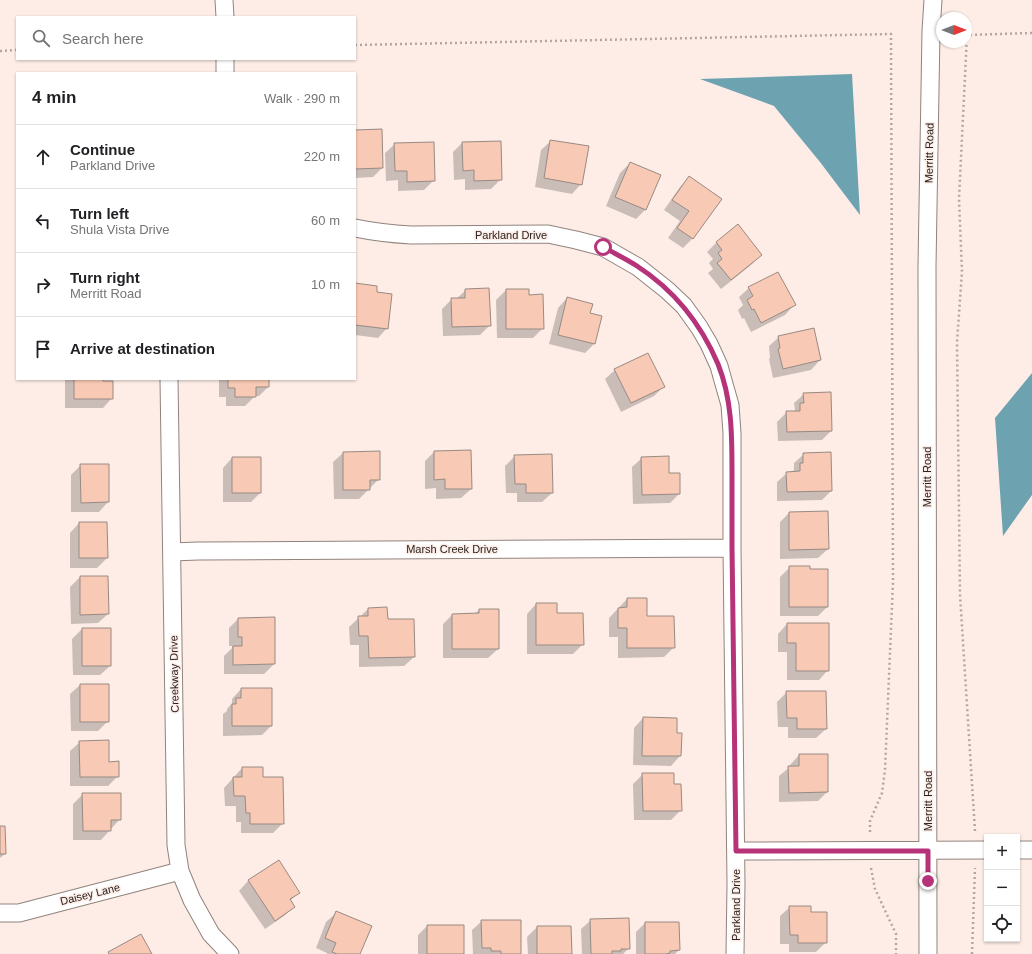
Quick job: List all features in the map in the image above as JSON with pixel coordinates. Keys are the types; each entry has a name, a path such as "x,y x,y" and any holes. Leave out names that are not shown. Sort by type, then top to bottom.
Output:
{"street":[{"path":"224,0 225,16"},
{"name":"Merritt Road","path":"928,954 927,266 931,31 933,0"},
{"path":"225,60 225,72"},
{"name":"Parkland Drive","path":"356,228 388,234 411,235 548,234 603,247 638,267 668,290 684,306 709,344 719,366 730,405 732,433 736,851 735,954"},
{"name":"Creekway Drive","path":"169,380 176,844 180,871 192,900 211,934 230,954"},
{"name":"Marsh Creek Drive","path":"172,552 732,548"},
{"path":"736,851 982,850"},
{"path":"1020,850 1032,850"},
{"name":"Daisey Lane","path":"0,913 19,913 180,871"}],"path":[{"path":"972,954 982,850 960,595 958,342 962,272 959,199 967,35 1032,33"},
{"path":"356,45 890,34 893,582 885,770 882,793 870,821 871,872 875,889 896,934 896,954"},
{"path":"0,50 16,50"}],"water":[{"path":"852,74 860,215 820,162 774,106 700,79"},
{"path":"1032,373 1032,495 1003,536 995,418"}],"building":[{"path":"382,129 383,168 356,169 356,130"},
{"path":"550,140 589,146 582,185 544,178"},
{"path":"501,141 502,180 474,181 474,170 463,171 462,142"},
{"path":"434,142 435,181 407,182 407,171 395,171 394,143"},
{"path":"630,162 661,175 646,210 615,197"},
{"path":"689,176 722,199 693,239 677,228 689,211 672,200"},
{"path":"738,224 762,255 731,280 717,263 722,259 718,253 722,250 716,242"},
{"path":"778,272 796,305 761,323 754,309 752,310 747,300 753,296 748,287"},
{"path":"356,283 377,286 377,292 392,294 388,329 356,325"},
{"path":"489,288 491,326 452,327 451,298 465,298 465,289"},
{"path":"506,289 529,289 529,295 543,294 544,329 506,329"},
{"path":"567,297 593,304 590,313 602,316 595,344 558,335"},
{"path":"814,328 821,360 783,369 778,349 780,348 778,336"},
{"path":"648,353 665,387 631,403 614,369"},
{"path":"74,380 113,381 113,399 74,399"},
{"path":"228,380 269,380 269,387 256,387 256,397 235,397 235,388 228,388"},
{"path":"831,392 832,431 787,432 786,411 800,411 800,403 804,403 803,393"},
{"path":"471,450 472,489 445,489 445,479 434,480 434,451"},
{"path":"380,451 380,480 370,480 370,490 343,490 343,452"},
{"path":"831,452 832,491 787,492 786,472 800,471 800,463 803,463 803,453"},
{"path":"552,454 553,493 526,493 526,484 515,484 514,455"},
{"path":"669,456 669,473 680,473 680,494 642,495 641,457"},
{"path":"232,457 261,457 261,493 232,493"},
{"path":"80,464 109,464 109,502 81,503"},
{"path":"828,511 829,549 789,550 789,512"},
{"path":"79,522 107,522 108,558 79,558"},
{"path":"789,566 810,566 810,569 828,569 828,607 789,607"},
{"path":"80,576 108,576 109,614 80,615"},
{"path":"627,598 647,598 647,616 674,616 675,648 627,648 627,628 618,628 618,608 627,607"},
{"path":"536,603 557,603 557,613 583,613 584,645 536,645"},
{"path":"387,607 388,619 414,619 415,657 369,658 368,636 359,636 358,616 368,616 368,608"},
{"path":"479,609 499,609 499,649 452,649 452,614 479,613"},
{"path":"275,617 275,664 233,665 233,646 242,646 242,637 238,637 238,618"},
{"path":"787,623 829,623 829,671 796,671 796,643 787,643"},
{"path":"82,628 111,628 111,666 82,666"},
{"path":"80,684 109,684 109,722 80,722"},
{"path":"241,688 272,688 272,726 232,726 232,704 236,704 236,698 241,698"},
{"path":"786,691 826,691 827,729 797,729 797,718 787,718"},
{"path":"643,717 677,718 677,733 682,733 681,756 642,756"},
{"path":"109,740 109,762 119,761 119,777 80,777 79,741"},
{"path":"799,754 828,754 828,792 789,793 788,766 799,766"},
{"path":"242,767 263,767 263,777 283,777 284,824 250,824 250,813 246,813 245,796 234,796 233,777 242,777"},
{"path":"642,773 674,773 674,784 681,784 682,811 643,811"},
{"path":"82,793 121,793 121,820 111,820 111,831 83,831"},
{"path":"0,826 5,826 6,854 0,854"},
{"path":"279,860 300,893 290,899 295,907 275,921 248,880"},
{"path":"789,906 811,906 811,912 827,912 827,943 798,943 798,935 790,935"},
{"path":"336,911 372,926 360,954 337,954 332,952 336,943 325,938"},
{"path":"629,918 630,949 612,951 612,954 591,954 590,919"},
{"path":"481,920 521,920 521,954 501,954 501,951 491,951 491,948 482,948"},
{"path":"645,922 679,922 680,950 670,951 670,953 666,954 645,954"},
{"path":"427,925 464,925 464,954 427,954"},
{"path":"537,926 571,926 572,954 537,954"},
{"path":"141,934 152,954 109,954 108,952"}],"route":[{"path":"603,247 638,267 668,290 684,306 709,344 719,366 730,405 732,433 736,851 928,851 928,881"}]}
